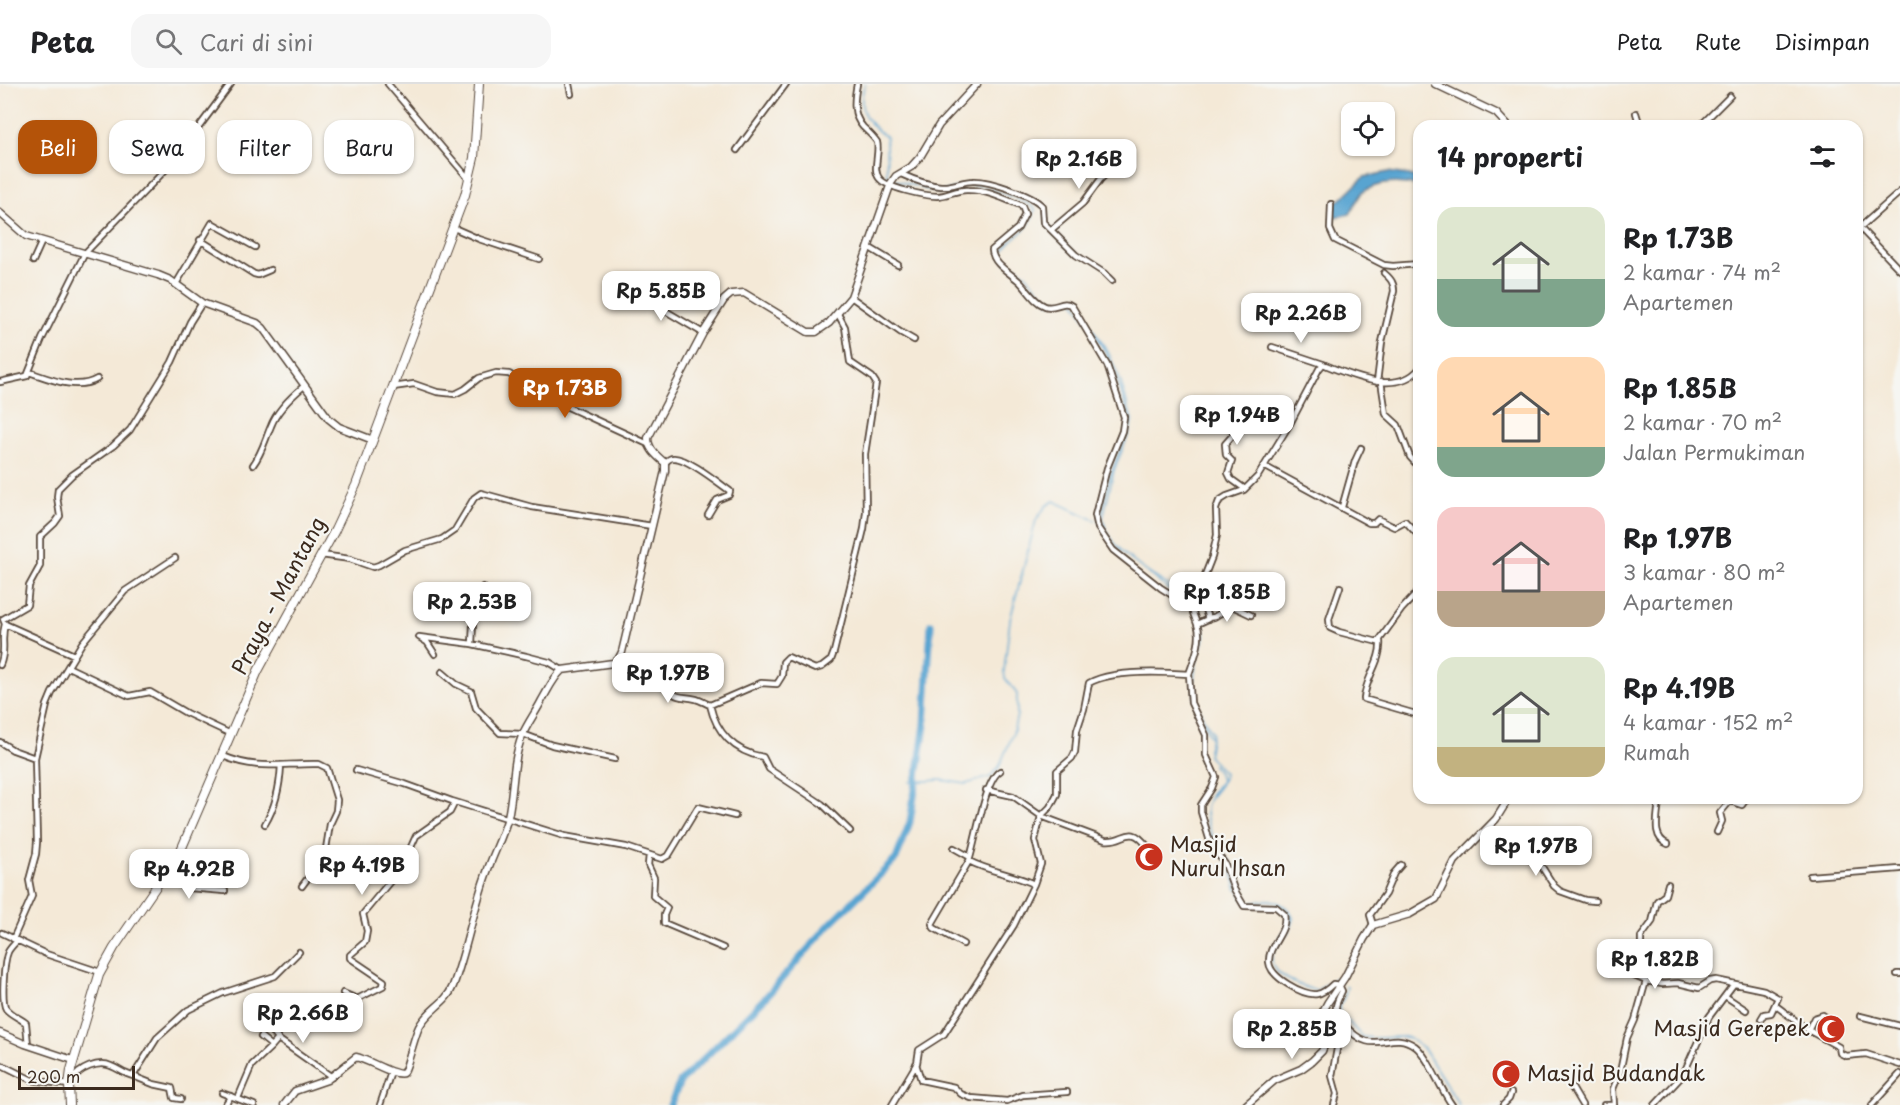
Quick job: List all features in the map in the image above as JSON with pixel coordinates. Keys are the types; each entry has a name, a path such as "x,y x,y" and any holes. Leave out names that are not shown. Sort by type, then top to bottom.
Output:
{"main road":[{"name":"Praya - Mantang","path":"70,1105 69,1083 73,1060 94,984 114,948 181,850 258,671 344,511 373,440 470,180 474,158 479,84"}],"street":[{"path":"0,382 27,376 42,339 85,254 173,162 231,84"},
{"path":"388,84 470,180"},
{"path":"569,84 571,94"},
{"path":"737,150 786,84"},
{"path":"857,84 856,116 877,142 877,173 880,180 939,196 970,189 1022,206 1025,214 1022,221 992,250 993,256 1037,302 1050,307 1064,303 1072,306 1107,365 1124,417 1122,432 1107,468 1095,515 1098,528 1113,550 1161,588 1188,605 1198,624 1198,643 1189,674 1191,703 1206,735 1206,755 1216,777 1201,805 1208,838 1225,864 1234,890 1244,906 1276,907 1284,914 1284,927 1270,953 1270,969 1280,980 1312,994 1322,992 1334,984 1340,985"},
{"path":"665,463 652,452 648,444 650,431 703,333 724,300 731,294 739,292 762,303 808,332 820,329 838,314 851,297 870,248 890,184 920,157 939,125 977,84"},
{"path":"1435,84 1446,86 1496,113 1502,120"},
{"path":"1706,120 1730,96"},
{"path":"1636,113 1638,120"},
{"path":"1051,230 1083,203 1100,180 1119,162"},
{"path":"899,175 918,182 942,186 966,181 980,181 1034,199 1041,206 1043,222 1076,255 1104,273 1112,282"},
{"path":"1863,225 1900,192"},
{"path":"1331,204 1330,230 1335,240 1384,265 1413,265"},
{"path":"0,213 22,233 158,275 176,284 202,303 259,324 273,340 324,413 336,425 373,440"},
{"path":"176,284 212,223 255,247"},
{"path":"454,228 539,259"},
{"path":"1863,234 1900,270"},
{"path":"200,240 256,275 270,270"},
{"path":"33,261 42,241"},
{"path":"870,248 898,265"},
{"path":"1384,273 1390,278 1394,291 1382,342 1379,382 1386,414 1398,425 1413,460"},
{"path":"627,294 659,307 703,333"},
{"path":"851,297 914,340"},
{"path":"3,620 27,605 29,586 40,567 40,537 61,514 57,500 58,489 72,475 113,446 130,430 172,362 190,322 202,303"},
{"path":"435,654 427,642 419,637 472,644 542,659 562,670 616,662 621,666 662,679 671,693 677,697 695,699 710,705 757,684 777,684 782,676 785,658 788,657 815,669 831,660 864,529 865,454 876,383 872,377 850,362 845,327 838,314"},
{"path":"1272,347 1359,378 1379,382 1408,380 1413,375"},
{"path":"1207,619 1199,590 1212,557 1217,535 1216,509 1219,501 1245,489 1264,466 1323,364"},
{"path":"29,372 51,380 82,385 97,379"},
{"path":"393,387 408,383 437,392 455,394 479,378 496,373 509,374 544,396 648,444"},
{"path":"253,465 264,446 272,422 293,395 304,386"},
{"path":"1225,424 1234,431 1225,444 1226,455 1232,461 1228,473 1231,479 1245,489"},
{"path":"1342,507 1355,460 1361,448"},
{"path":"616,662 622,652 628,632 665,463 669,459 677,458 700,469 730,491 729,495 714,503 708,515"},
{"path":"1264,466 1369,523 1374,523 1378,519 1394,527 1405,521 1413,530"},
{"path":"321,555 350,559 373,567 405,550 442,540 455,530 474,498 481,494 532,507 652,526"},
{"path":"28,1045 26,1023 7,1010 4,979 9,951 32,896 29,880 37,842 35,758 48,702 74,655 129,587 175,558"},
{"path":"472,644 473,624 483,587"},
{"path":"1340,587 1329,619 1330,628 1374,642 1380,641"},
{"path":"1413,597 1380,641 1380,651 1364,699 1413,713"},
{"path":"1198,624 1232,606 1251,615"},
{"path":"3,620 74,655"},
{"path":"0,665 4,654 1,641 3,620"},
{"path":"68,667 129,696 150,692 194,717 232,734"},
{"path":"284,1105 298,1090 332,1077 357,1057 366,1059 391,1072 399,1074 405,1071 412,1042 420,1025 427,1014 446,1000 450,993 487,872 508,817 512,778 523,734 562,670"},
{"path":"442,672 456,684 471,691 476,708 500,733 523,734 552,745 615,759"},
{"path":"892,1105 916,1064 920,1049 944,1034 1014,925 1034,884 1041,864 1035,840 1041,816 1050,807 1057,794 1057,771 1076,752 1077,730 1089,683 1121,675 1189,674"},
{"path":"710,705 714,722 730,742 747,753 763,757 769,769 822,804 850,831"},
{"path":"0,742 13,750 35,758"},
{"path":"223,756 245,764 319,764 326,766 337,800 325,855 302,886"},
{"path":"265,824 273,810 279,787 281,765"},
{"path":"356,770 564,836 626,847 662,860 666,858 698,807 735,816"},
{"path":"963,944 934,928 932,924 970,859 986,790 995,774 1000,771"},
{"path":"986,790 1013,796 1041,816 1105,840 1111,841 1131,834 1147,846"},
{"path":"343,993 357,999 383,986 384,981 350,958 350,955 365,942 367,931 363,914 402,867 416,836 450,812 455,802"},
{"path":"1246,1105 1275,1080 1301,1069 1322,1051 1324,1032 1320,1021 1326,1005 1345,977 1373,925 1410,914 1436,899 1455,861 1496,819 1505,804"},
{"path":"1659,804 1658,834 1663,842 1668,844"},
{"path":"1717,832 1722,821 1720,813 1726,804"},
{"path":"1482,833 1498,846 1540,864 1554,886 1560,891 1595,901"},
{"path":"954,848 988,870 1024,879 1034,884"},
{"path":"649,855 648,865 654,878 653,896 667,908 664,923 723,948"},
{"path":"1373,925 1370,915 1401,865"},
{"path":"1810,876 1900,869"},
{"path":"165,875 189,888 225,891"},
{"path":"1668,884 1665,895 1657,901 1652,922 1641,937 1641,954 1632,975 1646,981 1662,984 1678,983 1695,988 1716,980 1764,990 1778,997 1772,1013 1764,1014 1761,1019"},
{"path":"2,933 46,954 100,972"},
{"path":"133,1076 157,1038 188,1010 223,993 275,976 299,952"},
{"path":"1604,1105 1613,1105 1613,1089 1646,981"},
{"path":"1340,985 1342,991 1336,1012 1355,1036 1374,1043 1397,1040 1416,1047 1425,1058 1441,1090 1452,1105"},
{"path":"1655,1105 1683,1075 1709,1017 1733,985"},
{"path":"1725,996 1746,1010"},
{"path":"1775,1005 1808,1030 1839,1047 1840,1053 1844,1056 1866,1054 1900,1065"},
{"path":"1808,1030 1814,1018 1823,1015 1828,1019"},
{"path":"1860,1016 1900,1026"},
{"path":"1320,1021 1333,1032 1338,1043 1332,1076 1337,1094 1334,1105"},
{"path":"297,1026 281,1028 274,1034 332,1077"},
{"path":"0,1033 73,1060"},
{"path":"261,1037 272,1046"},
{"path":"238,1098 252,1065 278,1039"},
{"path":"0,1064 32,1080 69,1083 78,1072 105,1064 153,1084 172,1088 174,1098 181,1099"},
{"path":"916,1064 921,1080 954,1088 966,1097 1006,1101 1023,1095 1066,1092"},
{"path":"380,1105 391,1072"},
{"path":"1872,1105 1900,1074"},
{"path":"1572,1088 1582,1105"},
{"path":"222,1093 254,1105"},
{"path":"1503,1105 1511,1093"},
{"path":"225,1105 231,1096"},
{"path":"973,1105 975,1098"}],"water":[{"path":"1388,172 1407,175 1413,178 1413,185 1397,183 1375,186 1362,193 1350,214 1334,217 1334,202 1340,200 1364,177"}],"waterway":[{"path":"865,84 862,93 862,108 868,120 886,137 887,177 891,178"},
{"path":"895,180 939,193 968,184 988,188 1029,204 1035,209 1029,224 1001,254 1005,260 1027,275 1049,303 1068,299 1075,302 1108,352 1120,380 1132,420 1130,431 1114,470 1103,517 1107,530 1114,543 1125,555 1153,576 1193,598 1201,619"},
{"path":"1093,331 1106,353 1130,422 1108,482 1099,521 1116,545"},
{"path":"910,782 941,780 966,784 990,777 999,767 1013,734 1017,715 1017,694 1005,678 1004,671 1010,620 1036,520 1046,506 1054,501 1095,520"},
{"path":"1149,574 1165,587 1192,603 1201,627 1200,642"},
{"path":"1203,623 1204,636 1195,667 1195,696 1201,714 1212,732 1208,756 1224,773 1223,779 1207,804 1206,815 1210,831 1220,850 1232,864 1243,899 1247,903 1267,900 1279,903 1287,908 1292,916 1289,931 1273,953 1272,961 1275,969 1289,980 1316,991 1335,978 1340,982"},
{"path":"670,1105 680,1082 765,998 830,924 896,859 910,822 925,725 931,624"},
{"path":"1202,721 1211,738 1208,750"},
{"path":"1210,795 1221,781 1213,765"},
{"path":"1211,835 1218,850"},
{"path":"1221,854 1229,864 1237,890"},
{"path":"1278,904 1290,914 1291,920 1280,938"},
{"path":"1344,985 1347,987 1339,1005 1339,1011 1362,1037 1407,1037 1424,1049 1459,1105"}],"place":[{"name":"Masjid Nurul Ihsan","path":"1149,857"},
{"name":"Masjid Gerepek","path":"1831,1029"},
{"name":"Masjid Budandak","path":"1506,1074"}]}
